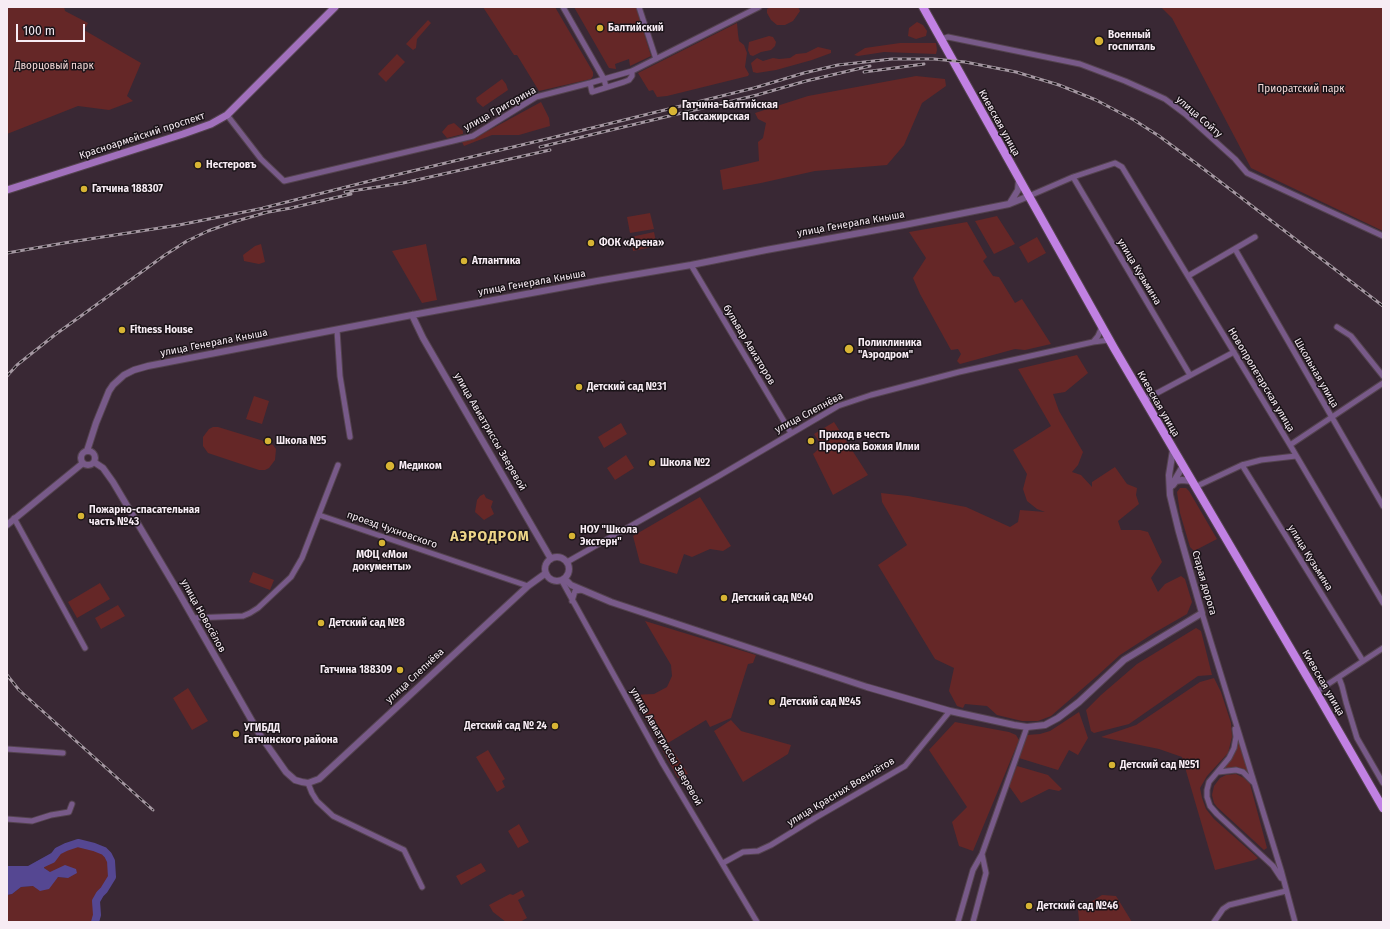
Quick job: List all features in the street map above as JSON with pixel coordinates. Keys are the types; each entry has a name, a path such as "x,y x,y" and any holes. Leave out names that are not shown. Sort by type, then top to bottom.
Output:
{"main road":[{"name":"Красноармейский проспект","path":"7,190 211,124 227,115 335,7"},
{"name":"Киевская улица","path":"923,7 1109,340 1383,808"}],"street":[{"path":"564,7 604,79 606,87"},
{"path":"639,7 656,59"},
{"name":"улица Григорина","path":"227,115 261,159 284,181 462,139 478,133 536,97 590,84 632,71 759,7"},
{"name":"улица Сойту","path":"941,39 948,37 1080,64 1152,92 1186,114 1235,159 1247,173 1383,236"},
{"path":"590,84 592,92 629,80 632,76 632,71"},
{"name":"Новопролетарская улица","path":"1073,177 1115,164 1122,167 1290,445 1383,604"},
{"path":"1029,196 1073,177"},
{"name":"улица Кузьмина","path":"1073,177 1190,375"},
{"path":"1009,204 1018,190 1019,180"},
{"name":"улица Генерала Кныша","path":"87,451 108,391 118,379 134,370 148,366 412,315 904,225 1009,204 1029,196"},
{"path":"1188,276 1255,237"},
{"name":"Школьная улица","path":"1235,249 1383,506"},
{"name":"бульвар Авиаторов","path":"691,265 791,434"},
{"name":"улица Авиатриссы Зверевой","path":"412,315 423,338 551,559"},
{"path":"1337,326 1351,336 1383,376"},
{"path":"1093,342 1098,336 1102,327"},
{"path":"337,330 340,376 350,437"},
{"name":"улица Слепнёва","path":"567,562 717,478 838,406 959,372 1093,342 1109,340"},
{"path":"1144,400 1234,352"},
{"path":"1290,445 1383,383"},
{"name":"Старая дорога","path":"1173,450 1169,475 1169,489 1175,518 1202,613 1281,870 1295,922"},
{"path":"87,451 94,454 94,462 90,465 85,465 83,463 81,456 87,451"},
{"path":"1169,489 1176,481 1182,480 1194,484 1242,465 1261,460 1296,456"},
{"name":"улица Новосёлов","path":"94,462 103,468 113,482 260,735 286,772 295,780 308,782"},
{"path":"7,525 83,463"},
{"path":"193,618 243,616 250,613 258,608 294,574 302,558 338,465"},
{"name":"улица Кузьмина","path":"1242,465 1363,661"},
{"path":"1169,475 1173,470 1183,466"},
{"path":"1169,489 1183,466"},
{"name":"проезд Чухновского","path":"318,515 528,586"},
{"path":"14,518 85,648"},
{"path":"557,557 562,558 567,562 569,574 563,580 555,582 549,579 545,568 551,559 557,557"},
{"name":"улица Слепнёва","path":"308,782 319,779 528,586 546,573"},
{"path":"563,580 571,585 611,602 845,680 950,711 1027,727 1045,725 1058,718 1124,660 1202,613"},
{"name":"улица Авиатриссы Зверевой","path":"563,580 572,601 663,764 757,922"},
{"path":"572,601 575,592 582,590"},
{"path":"1316,692 1383,648"},
{"name":"Киевская улица","path":"1339,678 1357,738 1383,783"},
{"name":"улица Красных Военлётов","path":"723,863 743,852 764,849 905,766 950,711"},
{"name":"Старая дорога","path":"1235,720 1236,737 1234,748 1229,758 1211,779 1207,790 1207,797 1210,806 1273,866 1283,882"},
{"path":"958,922 973,870 982,854 1027,727"},
{"path":"7,749 63,753"},
{"name":"Старая дорога","path":"1218,772 1236,770 1243,772 1254,785"},
{"path":"308,782 317,801 333,816 404,850 422,887"},
{"path":"7,819 32,821 51,815 69,812 72,804"},
{"path":"972,922 986,873 982,854"},
{"path":"1214,922 1223,909 1229,906 1286,891"}],"green space":[{"name":"Дворцовый парк","path":"7,7 64,7 65,11 88,23 84,30 141,63 127,96 133,101 109,110 78,106 7,134"},
{"path":"483,7 555,7 593,72 593,76 591,79 539,91 517,55 514,55"},
{"path":"574,7 636,7 651,56 630,66 629,59 615,64 616,69 609,68"},
{"path":"771,7 798,7 800,11 793,21 785,25 777,25 771,20 767,13 767,9"},
{"name":"Приоратский парк","path":"1161,7 1383,7 1383,231 1251,168 1172,18"},
{"path":"428,20 431,23 417,39 416,48 413,50 406,44"},
{"path":"917,22 923,25 927,31 926,36 916,39 908,36 909,28"},
{"path":"737,23 739,41 744,45 747,53 745,67 749,74 748,76 667,96 657,97 653,90 649,91 638,73"},
{"path":"769,36 773,37 776,42 775,46 771,50 761,52 753,56 750,55 748,50 749,42"},
{"path":"900,43 936,43 937,50 936,54 884,52 858,56 854,55 865,48"},
{"path":"818,47 831,50 831,53 776,70 757,73 753,72 751,63 757,58 763,61 773,58 790,58 796,54 806,53"},
{"path":"397,54 405,62 386,82 378,74"},
{"path":"916,76 945,79 946,86 922,103 904,145 887,165 815,171 723,190 720,170 759,161 758,142 763,138 766,123 758,119 755,113 808,96"},
{"path":"502,79 508,90 483,107 477,102 476,98"},
{"path":"541,102 549,118 550,126 519,135 492,135 464,146 462,142 475,138"},
{"path":"454,123 463,131 463,134 447,138 442,132 448,125"},
{"path":"650,213 654,229 630,233 627,217"},
{"path":"997,216 1015,244 994,254 975,221"},
{"path":"967,222 987,257 983,261 993,276 999,277 1015,303 1022,299 1051,344 1025,350 1015,349 960,364 957,361 961,354 958,349 951,350 920,294 913,278 926,258 909,232"},
{"path":"654,232 657,246 633,251 631,237"},
{"path":"1037,237 1046,253 1028,263 1019,247"},
{"path":"261,244 265,262 259,264 244,261 243,255 255,246"},
{"path":"426,244 437,300 422,303 392,251"},
{"path":"1077,355 1088,373 1065,392 1053,394 1059,411 1083,452 1078,465 1072,472 1081,475 1092,487 1092,482 1115,467 1127,484 1137,488 1136,495 1139,504 1118,521 1121,530 1140,530 1148,532 1162,562 1151,578 1158,592 1165,584 1181,576 1185,579 1192,602 1187,614 1120,655 1051,716 1038,721 1022,721 997,715 987,706 965,704 963,708 957,706 949,691 954,668 935,659 878,565 907,545 882,502 881,493 908,496 966,507 1010,527 1018,522 1020,510 1045,512 1037,509 1027,501 1023,489 1027,474 1013,450 1051,426 1018,369"},
{"path":"254,396 269,401 262,424 246,419"},
{"path":"834,422 868,475 833,495 813,454 822,446 814,434"},
{"path":"621,423 627,434 604,448 598,437"},
{"path":"218,427 273,445 276,449 275,460 269,468 259,470 208,453 203,446 203,437 209,429"},
{"path":"626,455 634,468 615,480 607,468"},
{"path":"1180,488 1186,488 1189,491 1217,539 1194,551 1190,547 1180,513 1177,492"},
{"path":"484,494 486,498 493,501 491,507 494,514 484,520 475,512 477,500"},
{"path":"700,497 731,546 723,551 710,549 692,557 684,554 677,574 640,563 633,536"},
{"path":"253,572 274,580 270,590 249,582"},
{"path":"100,583 110,599 77,618 68,602"},
{"path":"118,605 125,616 101,629 95,618"},
{"path":"645,621 756,655 753,663 748,664 731,718 710,727 706,720 668,743 688,774 678,778 632,695 654,694 667,687 672,676 671,665"},
{"path":"1196,628 1201,631 1212,675 1198,676 1129,724 1094,733 1091,731 1086,710 1101,695 1137,664"},
{"path":"1214,678 1221,692 1231,723 1232,737 1228,753 1207,776 1200,788 1202,798 1206,809 1214,819 1258,858 1215,870 1182,757 1159,749 1101,737 1136,725 1200,682"},
{"path":"188,688 208,721 192,730 173,698"},
{"path":"1079,712 1088,738 1078,755 1069,750 1058,770 1019,758 1027,735 1040,734 1050,731"},
{"path":"731,720 741,731 791,745 788,754 743,782 714,731"},
{"path":"955,722 1009,732 1016,735 1019,740 973,851 959,846 952,822 967,807 929,750"},
{"path":"1237,742 1239,742 1249,774 1246,770 1225,767 1235,752"},
{"path":"488,750 505,779 502,781 505,787 497,792 476,757"},
{"path":"1017,766 1048,775 1062,789 1059,791 1049,789 1021,803 1009,786"},
{"path":"1236,774 1244,778 1250,784 1267,848 1264,850 1214,803 1212,795 1214,786 1220,778 1226,775"},
{"path":"519,824 529,842 518,848 508,831"},
{"path":"78,843 104,851 111,861 112,877 96,901 97,915 95,922 7,922 7,895 12,894 21,887 33,886 58,877 68,878 50,872 44,868 44,865 58,851"},
{"path":"481,863 486,871 461,885 456,876"},
{"path":"522,890 525,896 518,900 527,918 520,922 506,922 493,912 489,905 510,894 513,895"},
{"path":"1102,895 1116,896 1132,922 1078,922 1078,910"}],"shaded area":[{"path":"55,851 58,851 44,865 44,868 50,872 65,865 76,869 77,873 68,878 58,877 49,889 40,891 33,886 21,887 12,894 7,895 7,866 28,866"}],"waterway":[{"path":"39,865 52,859 58,851 78,843 94,847 104,851 108,855 111,861 112,877 96,901 97,915 95,922"}],"railway":[{"path":"263,208 754,88 804,73 838,65 892,59 934,59 965,62 1016,72 1059,85 1096,100 1134,120 1197,164 1383,306"},
{"path":"864,72 924,64"},
{"path":"540,147 757,95 806,81 870,66"},
{"path":"345,192 403,183 550,150"},
{"path":"263,213 351,194"},
{"path":"7,253 179,225 269,207"},
{"path":"7,376 17,365 56,334 165,255 187,241 208,231 233,222 268,212"},
{"path":"7,675 19,690 153,810"}],"place":[{"name":"Балтийский","path":"600,28"},
{"name":"Военный госпиталь","path":"1099,41"},
{"name":"Гатчина-Балтийская Пассажирская","path":"673,111"},
{"name":"Нестеровъ","path":"198,165"},
{"name":"Гатчина 188307","path":"84,189"},
{"name":"ФОК «Арена»","path":"591,243"},
{"name":"Атлантика","path":"464,261"},
{"name":"Fitness House","path":"122,330"},
{"name":"Поликлиника \"Аэродром\"","path":"849,349"},
{"name":"Детский сад №31","path":"579,387"},
{"name":"Школа №5","path":"268,441"},
{"name":"Приход в честь Пророка Божия Илии","path":"811,441"},
{"name":"Школа №2","path":"652,463"},
{"name":"Медиком","path":"390,466"},
{"name":"Пожарно-спасательная часть №43","path":"81,516"},
{"name":"НОУ \"Школа Экстерн\"","path":"572,536"},
{"name":"МФЦ «Мои документы»","path":"382,543"},
{"name":"Детский сад №40","path":"724,598"},
{"name":"Детский сад №8","path":"321,623"},
{"name":"Гатчина 188309","path":"400,670"},
{"name":"Детский сад №45","path":"772,702"},
{"name":"Детский сад № 24","path":"555,726"},
{"name":"УГИБДД Гатчинского района","path":"236,734"},
{"name":"Детский сад №51","path":"1112,765"},
{"name":"Детский сад №46","path":"1029,906"}],"district":[{"name":"АЭРОДРОМ","path":"490,537"}]}
